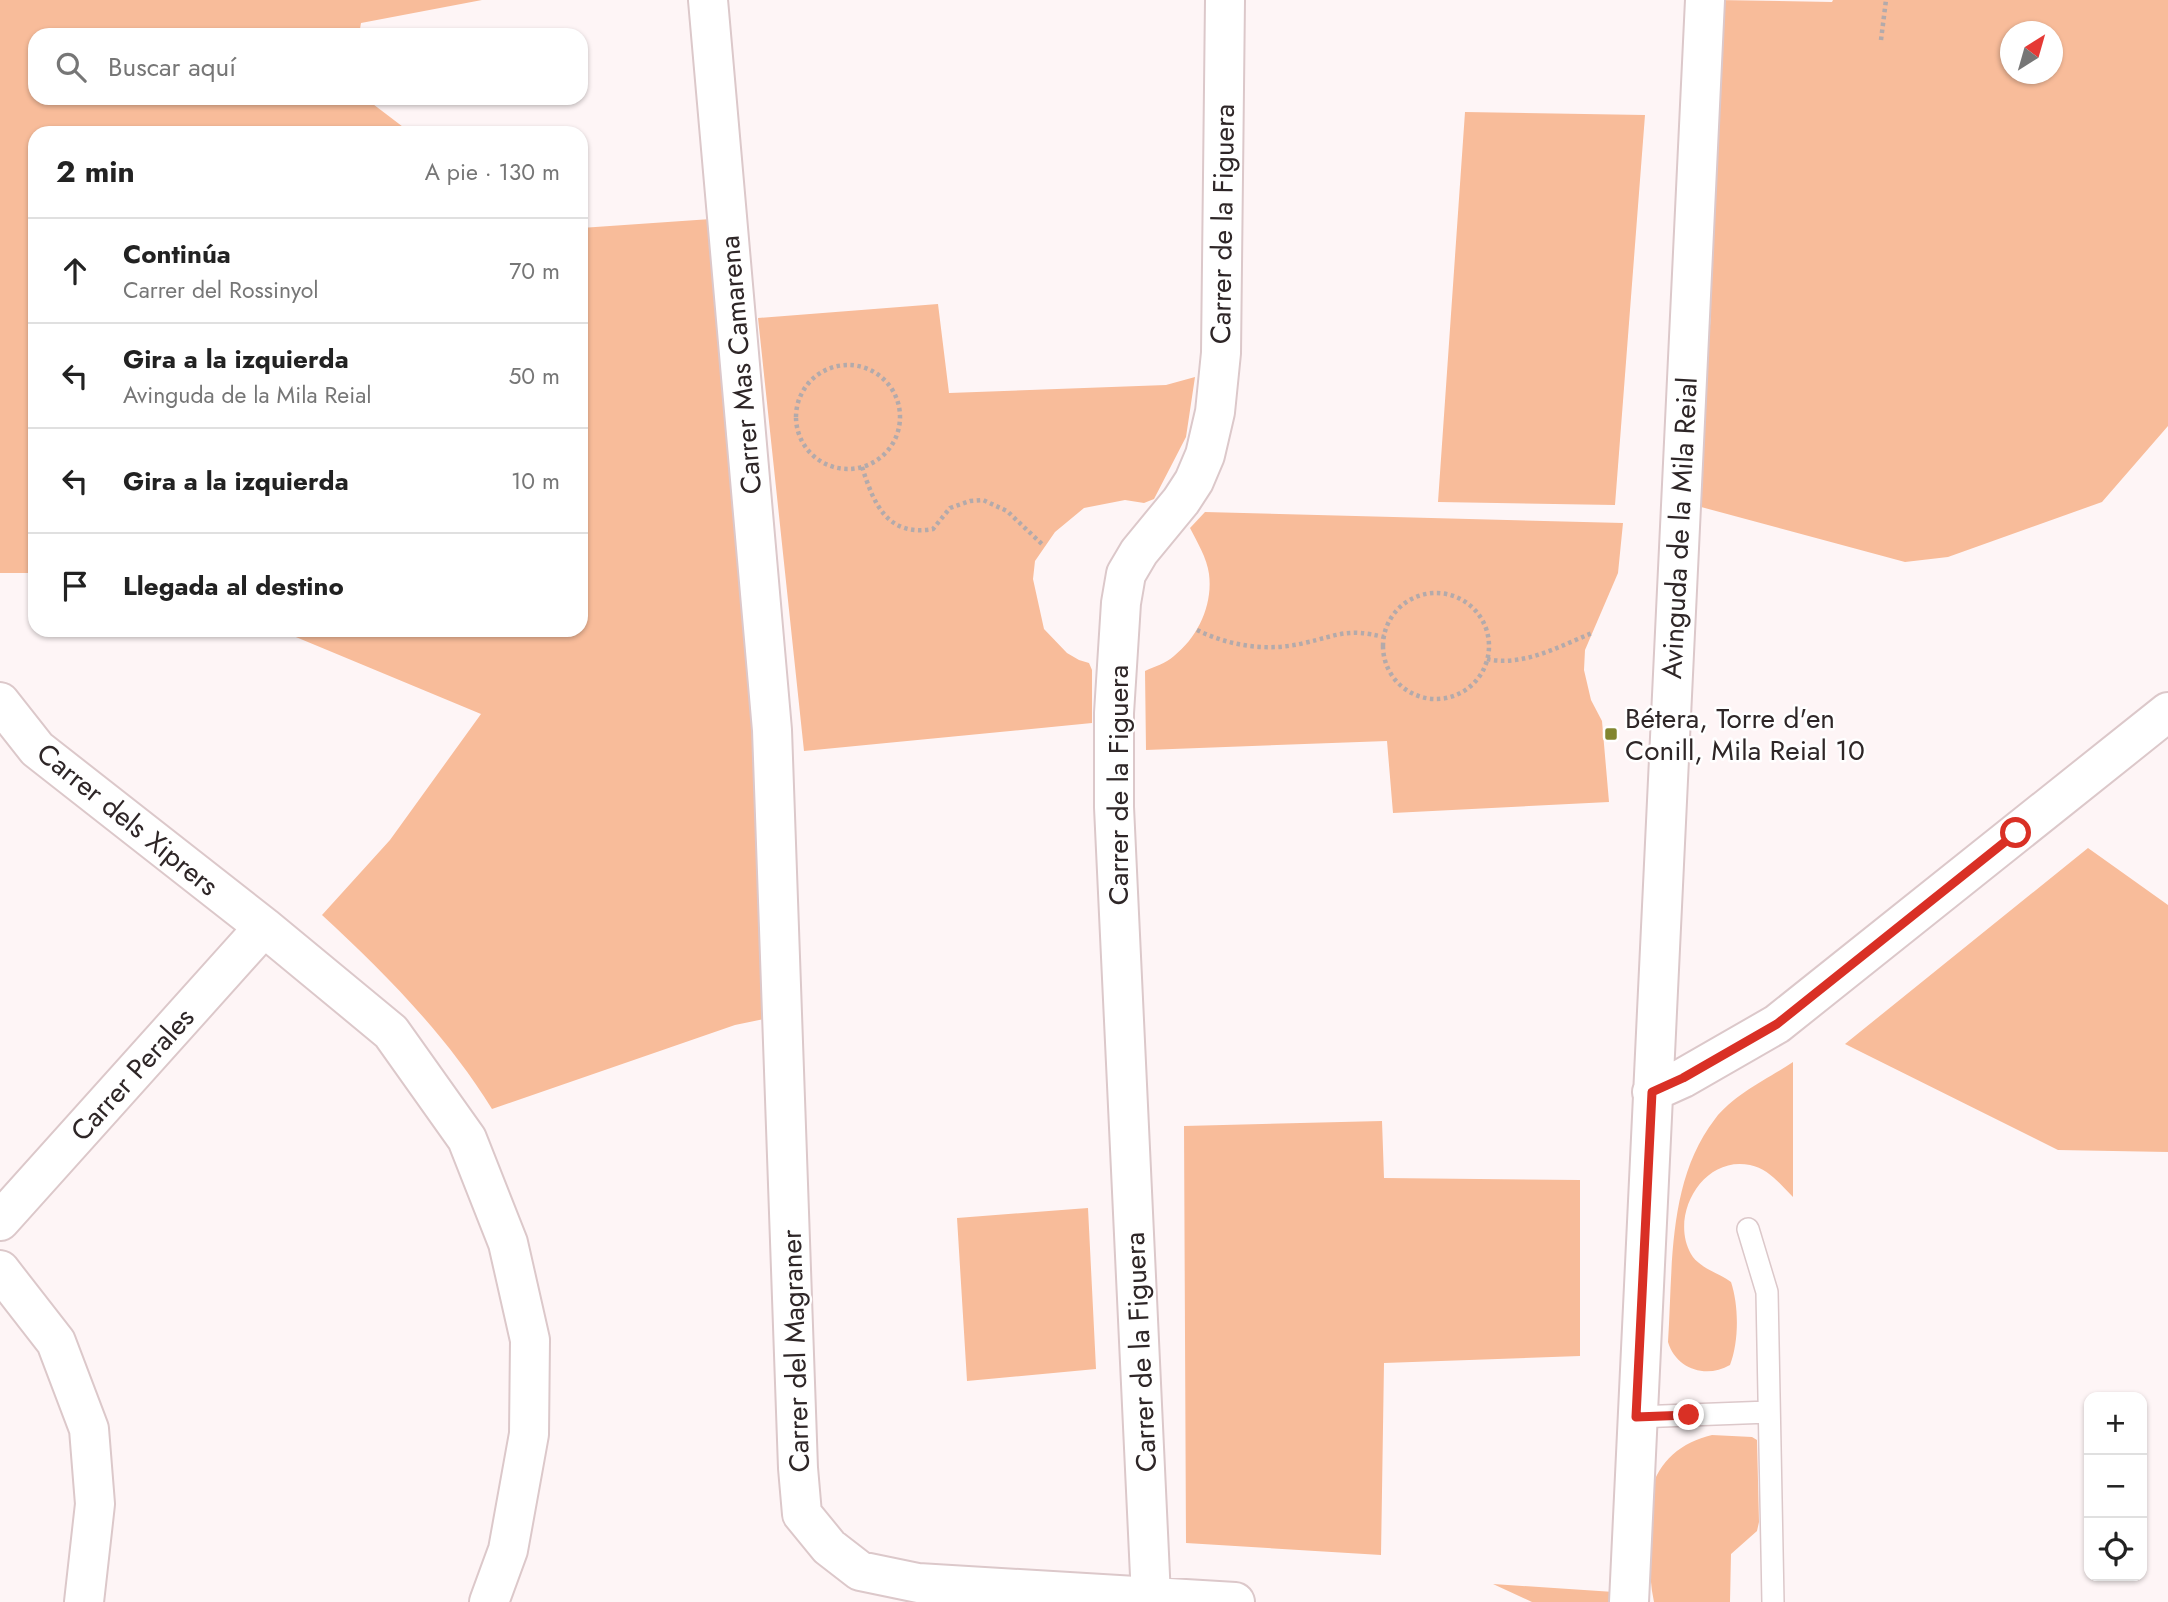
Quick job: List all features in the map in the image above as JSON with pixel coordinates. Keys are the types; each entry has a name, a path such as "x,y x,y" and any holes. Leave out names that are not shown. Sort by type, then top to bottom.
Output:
{"street":[{"name":"Carrer Mas Camarena","path":"708,0 772,730"},
{"name":"Carrer de la Figuera","path":"1151,1597 1114,807 1115,690 1121,603 1126,574 1139,552 1194,481 1205,456 1215,412 1221,352 1225,0"},
{"name":"Avinguda de la Mila Reial","path":"1629,1602 1704,0"},
{"name":"Carrer dels Xiprers","path":"0,702 37,749 264,927 391,1032 467,1139 508,1243 530,1340 529,1434 508,1550 489,1602"},
{"path":"1652,1092 1683,1078 1777,1024 2168,712"},
{"name":"Carrer del Magraner","path":"772,730 798,1468 802,1514 829,1547 860,1571 918,1583 1236,1602"},
{"name":"Carrer Perales","path":"0,1221 264,927"},
{"path":"0,1270 56,1342 89,1429 95,1504 84,1602"}],"lane":[{"path":"1748,1229 1767,1292 1773,1602"},
{"path":"1636,1417 1769,1412"}],"path":[{"path":"1881,40 1886,0"},
{"path":"838,366 856,366 873,371 886,381 900,411 899,428 893,444 883,456 862,467 853,470 836,468 821,462 807,450 798,435 795,416 807,383 821,372 838,366"},
{"path":"862,467 877,506 890,521 906,528 917,531 933,529 950,508 983,500 1007,511 1044,546"},
{"path":"1434,593 1452,596 1468,604 1480,617 1488,634 1487,659 1484,669 1474,683 1460,694 1444,699 1426,699 1411,693 1397,682 1387,668 1383,652 1384,636 1390,619 1401,606 1417,596 1434,593"},
{"path":"1197,629 1228,642 1266,647 1301,644 1345,631 1384,636"},
{"path":"1487,659 1502,662 1521,659 1592,633"}],"shaded area":[{"path":"0,0 482,0 361,23 360,28 28,28 28,105 374,105 402,126 28,126 28,573 0,573"},
{"path":"1717,0 2168,0 2168,426 2102,502 1948,557 1905,562 1690,504 1704,404 1711,313 1711,196"},
{"path":"1465,112 1645,115 1615,505 1438,502"},
{"path":"711,219 752,596 764,1019 735,1025 492,1109 455,1056 414,1006 322,915 390,840 481,714 296,637 588,637 588,228"},
{"path":"938,304 949,393 1166,385 1195,377 1186,437 1154,499 1144,503 1125,500 1084,508 1055,532 1035,561 1033,579 1044,629 1067,653 1089,663 1092,670 1092,723 804,751 758,318"},
{"path":"1205,512 1623,523 1618,573 1585,650 1584,670 1591,700 1602,721 1609,802 1393,813 1387,741 1146,750 1145,671 1167,661 1190,640 1202,620 1209,597 1208,568 1190,528"},
{"path":"2088,848 2168,905 2168,1152 2058,1150 1845,1044"},
{"path":"1793,1062 1793,1197 1763,1170 1750,1165 1733,1164 1718,1169 1705,1178 1688,1206 1684,1222 1685,1239 1691,1254 1704,1267 1731,1282 1737,1313 1735,1346 1730,1365 1711,1371 1693,1369 1678,1359 1668,1342 1675,1226 1688,1170 1699,1143 1723,1110 1741,1094"},
{"path":"1382,1121 1384,1178 1580,1180 1580,1356 1384,1363 1381,1555 1186,1543 1184,1126"},
{"path":"1088,1208 1096,1369 967,1381 957,1218"},
{"path":"1712,1435 1752,1437 1757,1440 1757,1531 1731,1554 1730,1602 1654,1602 1650,1569 1649,1508 1654,1481 1673,1454 1691,1442"},
{"path":"1493,1584 1614,1592 1615,1602 1532,1602"}],"place":[{"name":"Bétera, Torre d'en Conill, Mila Reial 10","path":"1611,734"}],"route":[{"path":"1689,1415 1636,1417 1652,1092 1683,1078 1777,1024 2016,833"}]}
